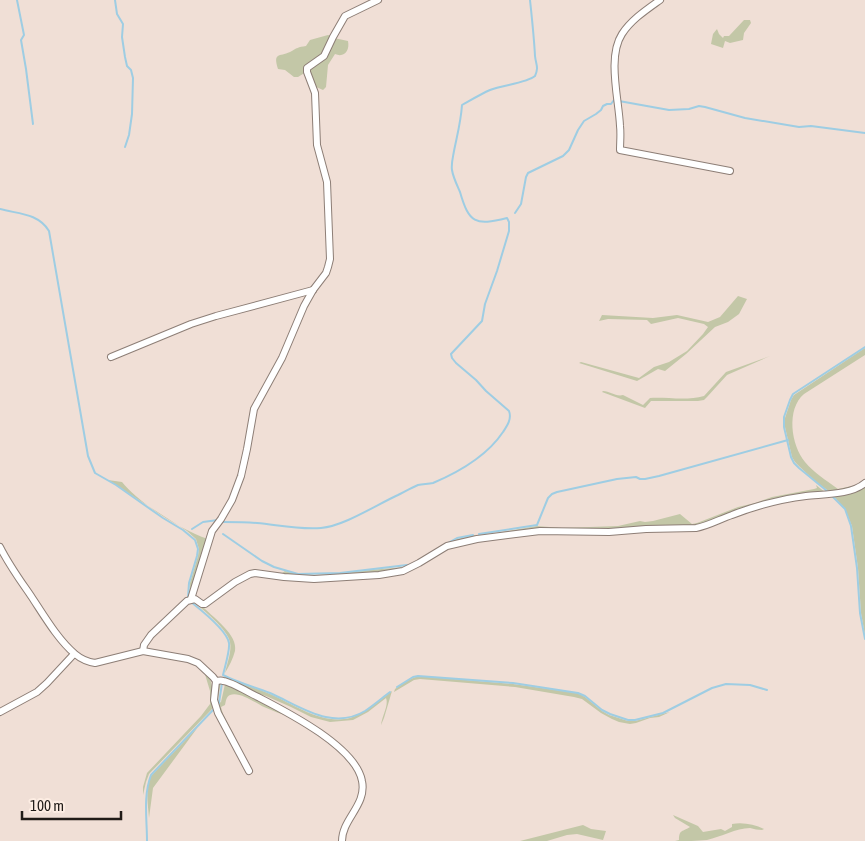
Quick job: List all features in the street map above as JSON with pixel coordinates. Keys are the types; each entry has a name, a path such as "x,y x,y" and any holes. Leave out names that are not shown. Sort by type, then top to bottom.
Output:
{"street":[{"path":"192,599 212,531 232,500 241,476 254,409 276,369 300,316 326,273 330,259 326,173 317,145 315,93 307,68 321,60 324,56 345,16 378,0"},
{"path":"660,0 641,14 618,40 615,73 620,126 620,150 730,171"},
{"path":"111,358 169,333 216,316 314,290"},
{"path":"143,651 144,644 151,635 187,601 195,598 202,604 205,604 235,582 250,574 328,579 395,573 413,566 447,546 476,539 540,531 609,532 701,527 773,502 805,496 846,492 859,488 865,483"},
{"path":"0,547 45,619 74,654 89,663 96,663 143,651 188,659 194,661 208,672 216,681 214,700 218,713 249,771"},
{"path":"0,712 37,692 74,654"},
{"path":"216,681 230,684 294,716 331,741 353,763 361,776 363,792 360,802 344,829 342,841"}],"green space":[{"path":"744,20 750,20 751,23 744,33 743,40 730,43 725,41 723,48 711,44 713,34 717,29 723,38 724,36 729,36"},
{"path":"328,35 332,36 324,54 306,72 298,77 294,77 285,70 278,69 276,60 278,56 306,46 310,40"},
{"path":"334,38 348,41 348,48 344,54 335,54 328,65 326,87 323,90 314,86 309,69"},
{"path":"738,296 747,299 739,314 728,322 715,327 665,371 658,369 637,381 579,363 639,378 654,367 669,362 687,351 708,327 704,324 678,318 651,324 647,320 608,319 599,321 602,315 653,318 677,315 708,322 720,317"},
{"path":"865,348 865,355 804,394 798,401 795,409 792,427 796,446 805,462 816,473 838,489 861,484 830,492 816,482 795,462 792,457 785,427 785,418 794,395"},
{"path":"770,356 727,375 704,400 651,401 645,408 602,392 606,391 623,395 643,405 650,398 684,399 704,396 726,372"},
{"path":"108,480 122,482 148,506"},
{"path":"816,485 826,493 772,502 701,526 478,536 537,526 562,528 618,526 640,521 653,521 680,514 692,524 772,497 814,489 817,488"},
{"path":"865,485 865,635 852,526 845,509 832,494"},
{"path":"178,525 208,539 189,597 190,583 199,549 196,539"},
{"path":"475,535 447,546 416,562 457,539"},
{"path":"409,566 402,570 328,578 278,576 285,571 306,575 327,575"},
{"path":"192,601 205,605 204,608 225,628 233,639 235,651 225,673 230,649 228,637 214,620"},
{"path":"204,671 211,683 213,708 149,774 143,795 147,773 210,704 210,691"},
{"path":"419,676 513,684 578,693 609,715 628,721 670,712 659,717 630,724 612,719 582,699 515,687 420,679 414,680 394,692 403,683"},
{"path":"224,677 270,694 309,713 329,719 356,716 392,691 381,725 387,704 386,698 368,712 353,720 330,722 311,717 266,696 246,690"},
{"path":"221,682 219,703 221,702 225,684 291,717 243,696 230,695 225,705 221,707 234,735 232,736 217,705 218,683"},
{"path":"198,727 153,788 149,818 147,792 151,776"},
{"path":"673,815 698,826 703,832 721,829 725,831 732,827 732,824 740,823 764,829 745,828 707,840 675,841 679,840 681,832 690,827"},
{"path":"583,825 591,829 606,831 603,840 577,834 547,841 520,841"}],"waterway":[{"path":"17,0 24,35 21,40 33,124"},
{"path":"115,0 117,14 123,24 122,37 127,66 131,70 133,78 132,114 125,147"},
{"path":"223,522 297,528 321,528 340,523 415,486 433,483 453,474 489,449 506,427 509,420 509,411 456,363 451,354 482,321 485,304 509,231 509,222 507,218 487,222 475,220 470,216 454,178 452,165 462,105 490,90 535,76 537,68 530,0"},
{"path":"515,213 521,204 528,173 563,156 569,150 584,121 596,114 603,106 611,104 614,100"},
{"path":"619,101 669,110 689,109 699,106 745,118 799,127 811,126 865,133"},
{"path":"0,209 33,217 49,231 88,456 95,473 116,485 195,540 198,549 189,583 188,597"},
{"path":"827,491 794,463 784,427 784,417 793,394 865,347"},
{"path":"479,534 537,525 548,498 557,492 617,479 636,477 645,479 659,476 788,440"},
{"path":"832,496 845,509 851,526 857,568 860,613 865,639"},
{"path":"192,529 203,522 218,520"},
{"path":"223,534 262,561 274,567 298,574 340,573 407,565"},
{"path":"448,543 457,538 473,535"},
{"path":"191,602 224,632 229,643 229,650 223,675 229,678 328,718 353,717 365,711 390,692"},
{"path":"397,687 418,676 513,683 578,693 585,696 602,710 628,720 663,713 712,688 726,684 750,685 767,690"},
{"path":"219,703 222,683"},
{"path":"147,841 146,799 151,775 213,710"}]}
